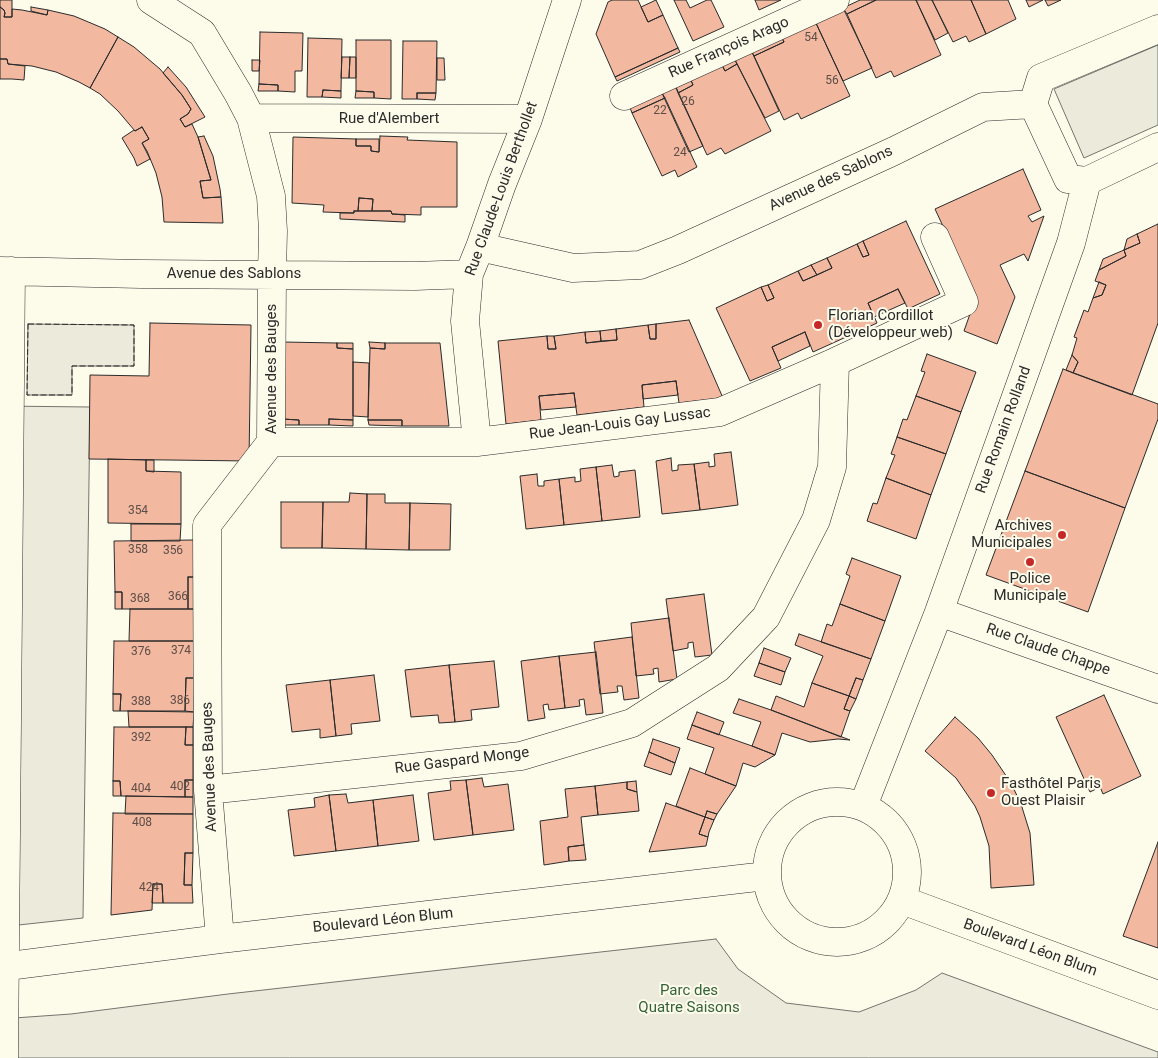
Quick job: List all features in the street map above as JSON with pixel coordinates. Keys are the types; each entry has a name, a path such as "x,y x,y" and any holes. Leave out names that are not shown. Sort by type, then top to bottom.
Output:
{"street":[{"name":"Avenue des Bauges","path":"151,0 202,33 238,92 251,118 271,196 273,231 272,442 207,525 208,790 220,939"},
{"name":"Rue Claude-Louis Berthollet","path":"477,442 465,321 469,274 528,119 567,0"},
{"name":"Rue François Arago","path":"624,96 827,2"},
{"path":"1158,29 1041,78 1033,104 1068,180 1087,181 1158,148"},
{"name":"Avenue des Sablons","path":"480,247 572,268 640,265 678,250 894,151 982,107 1033,104"},
{"name":"Rue d'Alembert","path":"251,118 528,119"},
{"name":"Rue Romain Rolland","path":"863,806 939,612 1071,243 1087,181"},
{"name":"Rue Jean-Louis Gay Lussac","path":"272,442 477,442 720,412 835,362 964,302 935,237"},
{"path":"4,1058 2,966 6,271"},
{"name":"Avenue des Sablons","path":"6,271 415,276 469,274"},
{"name":"Rue Gaspard Monge","path":"208,790 522,756 632,723 718,668 766,616 816,520 832,467 835,362"},
{"name":"Rue Claude Chappe","path":"939,612 1158,689"},
{"path":"840,801 863,806 883,817 897,835 906,855 907,878 902,900 889,919 872,934 850,941 827,942 805,935 786,920 772,900 766,876 769,853 779,831 796,815 816,804 840,801"},
{"name":"Boulevard Léon Blum","path":"2,966 766,876"},
{"name":"Boulevard Léon Blum","path":"902,900 1158,995"}],"green space":[{"path":"1158,45 1158,125 1084,158 1054,89"},
{"path":"28,324 134,325 134,366 72,366 72,395 27,395"},
{"path":"0,406 90,407 83,918 0,927"},
{"name":"Parc des Quatre Saisons","path":"716,939 738,969 786,1003 859,1012 916,990 942,973 1158,1052 1158,1058 0,1058 0,1019 71,1014 228,994"}],"building":[{"path":"0,0 12,0 12,17 4,17 5,13 0,7"},
{"path":"612,0 638,0 648,22 663,15 678,48 615,77 596,34 608,2"},
{"path":"656,0 663,15 648,22 641,7"},
{"path":"674,0 686,0 690,8 711,0 724,27 693,41"},
{"path":"755,0 781,0 759,10"},
{"path":"860,0 876,0 847,14 843,8"},
{"path":"876,0 916,0 941,55 894,77 891,71 876,78 847,14"},
{"path":"916,0 932,0 948,33 935,40"},
{"path":"932,0 971,0 986,34 969,42 966,36 953,42"},
{"path":"971,0 1008,0 1016,19 986,34"},
{"path":"1026,0 1043,0 1029,7"},
{"path":"1045,0 1061,0 1048,6"},
{"path":"0,7 4,10 4,17 12,17 12,9 47,15 48,10 74,16 105,29 118,37 90,88 56,72 32,66 8,64 7,59 0,59"},
{"path":"31,7 48,10 47,15 31,11"},
{"path":"843,8 872,68 843,81 815,21"},
{"path":"815,21 850,96 801,119 798,113 784,120 754,56 784,42 781,36"},
{"path":"260,32 303,33 302,71 295,71 295,92 278,91 278,85 259,84"},
{"path":"781,36 784,42 754,56 751,50"},
{"path":"118,37 134,47 160,69 191,109 188,114 180,119 185,127 192,124 198,137 211,180 200,181 203,198 221,197 223,223 164,222 162,197 156,173 142,143 149,139 142,127 135,131 118,111 100,94 90,88"},
{"path":"308,38 342,39 341,91 323,90 322,97 307,97"},
{"path":"356,40 391,40 391,99 374,98 374,92 356,91"},
{"path":"403,41 437,41 436,93 417,93 417,99 402,99"},
{"path":"678,48 680,52 617,81 615,77"},
{"path":"751,50 779,111 765,118 734,58"},
{"path":"342,57 350,57 349,78 341,78"},
{"path":"350,57 356,57 356,78 349,78"},
{"path":"437,58 444,58 445,80 437,80"},
{"path":"734,58 737,64 725,71 721,63"},
{"path":"0,59 7,59 8,64 25,66 24,80 0,79"},
{"path":"252,60 260,60 259,71 252,71"},
{"path":"721,63 725,71 737,64 771,131 725,154 721,148 707,155 678,93 693,85 690,78"},
{"path":"168,67 186,87 205,117 185,127 180,119 188,114 191,109 163,73"},
{"path":"690,78 693,85 678,93 675,85"},
{"path":"259,84 278,85 278,91 258,91"},
{"path":"675,85 703,146 689,152 661,91"},
{"path":"323,90 341,91 341,98 322,97"},
{"path":"356,91 374,92 374,98 355,98"},
{"path":"661,91 665,98 632,113 629,105"},
{"path":"417,93 436,93 435,100 417,99"},
{"path":"665,98 697,167 678,177 675,170 662,176 632,113"},
{"path":"142,127 149,139 142,143 150,159 137,166 122,138"},
{"path":"204,136 213,156 221,197 203,198 200,181 211,180 198,137"},
{"path":"380,136 408,137 407,140 457,142 457,207 421,207 421,215 392,214 391,211 372,211 373,199 359,198 358,211 354,211 354,213 323,212 324,205 292,203 293,137 356,139 356,146 371,146 371,151 379,152"},
{"path":"356,139 379,139 379,152 371,151 371,146 356,146"},
{"path":"1023,169 1041,210 1028,216 1032,222 1044,216 1028,261 1024,254 1000,265 1015,297 997,344 964,331 976,297 935,209"},
{"path":"359,198 373,199 372,211 358,211"},
{"path":"354,211 391,211 392,214 405,215 405,222 340,219 340,213 354,213"},
{"path":"906,221 940,294 908,309 898,289 868,303 877,323 813,352 805,332 772,347 781,368 750,381 716,308 761,287 767,301 774,298 768,285 798,271 803,281 832,268 827,258 857,244 863,257 869,255 863,241"},
{"path":"1158,224 1158,323 1132,395 1073,373 1078,362 1072,355 1077,338 1074,337 1084,310 1088,312 1093,298 1102,295 1106,285 1095,281 1099,270 1126,256 1124,250 1140,243 1137,234"},
{"path":"1137,234 1140,243 1124,250 1127,239"},
{"path":"863,241 869,255 863,257 857,244"},
{"path":"1124,250 1126,256 1099,270 1103,259"},
{"path":"827,258 832,268 817,275 811,265"},
{"path":"811,265 817,275 803,281 798,271"},
{"path":"1099,282 1106,285 1102,295 1093,298"},
{"path":"768,285 774,298 767,301 761,287"},
{"path":"898,289 905,303 874,317 868,303"},
{"path":"689,320 723,398 679,403 676,381 642,385 644,407 577,415 574,393 539,396 541,420 506,424 498,341 547,336 548,349 556,349 554,336 585,332 586,343 617,340 616,329 648,325 650,339 656,339 656,324"},
{"path":"150,323 251,325 249,461 89,459 90,375 149,376"},
{"path":"656,324 656,339 650,339 648,325"},
{"path":"616,329 617,340 601,341 600,331"},
{"path":"600,331 601,341 586,343 585,332"},
{"path":"805,332 810,346 778,361 772,347"},
{"path":"547,336 554,336 556,349 548,349"},
{"path":"283,342 337,343 337,348 353,349 353,420 329,419 329,425 299,425 299,420 282,419"},
{"path":"369,342 385,343 385,349 370,348"},
{"path":"337,343 353,343 353,349 337,348"},
{"path":"385,343 440,343 449,426 402,426 402,420 368,420 370,348 385,349"},
{"path":"927,354 976,372 961,412 916,396 925,372 921,371"},
{"path":"1072,355 1078,362 1073,373 1066,370"},
{"path":"353,362 369,363 368,417 353,416"},
{"path":"1063,369 1158,404 1158,419 1125,508 1025,471"},
{"path":"676,381 678,395 643,399 642,385"},
{"path":"574,393 576,407 541,410 539,396"},
{"path":"916,396 961,412 946,454 897,437 903,419 907,420"},
{"path":"282,419 299,420 299,425 282,425"},
{"path":"329,419 353,420 353,426 329,425"},
{"path":"368,420 402,420 402,426 369,425"},
{"path":"897,437 946,454 931,495 886,478 895,455 891,454"},
{"path":"731,452 738,505 700,510 694,464 709,462 709,467 715,466 714,454"},
{"path":"671,458 672,471 678,470 678,465 694,464 700,510 662,514 656,461"},
{"path":"108,459 146,460 146,471 181,472 181,524 108,523"},
{"path":"146,460 154,460 154,472 146,471"},
{"path":"612,465 614,477 619,476 619,472 635,470 640,517 602,521 596,467"},
{"path":"596,467 602,521 564,525 559,479 575,477 575,482 581,481 580,469"},
{"path":"1025,471 1125,508 1088,612 986,575"},
{"path":"537,474 538,486 544,486 544,481 559,479 564,525 526,529 520,476"},
{"path":"886,478 931,495 916,539 867,521 873,503 877,504"},
{"path":"350,493 367,494 366,549 322,548 323,502 349,502"},
{"path":"367,494 385,494 385,503 410,503 409,550 366,549"},
{"path":"281,502 323,502 322,548 281,548"},
{"path":"410,503 451,504 450,550 409,550"},
{"path":"131,524 181,524 180,541 131,541"},
{"path":"194,540 194,577 188,577 188,609 122,609 122,592 115,592 114,541"},
{"path":"852,558 901,576 885,621 840,604 850,576 846,574"},
{"path":"188,577 194,577 194,609 188,609"},
{"path":"115,592 122,592 122,609 115,609"},
{"path":"704,594 712,655 695,657 693,642 688,643 688,648 673,651 666,599"},
{"path":"840,604 885,621 871,659 821,642 827,624 832,626"},
{"path":"130,609 194,609 194,641 129,641"},
{"path":"669,618 677,679 659,682 658,668 653,669 654,674 636,676 631,623"},
{"path":"799,634 871,659 863,680 856,678 849,696 812,683 823,656 795,645"},
{"path":"632,637 639,698 624,700 622,686 617,686 618,692 600,694 594,642"},
{"path":"114,641 194,641 194,678 186,678 185,711 120,711 121,694 113,694"},
{"path":"764,648 791,658 785,672 759,663"},
{"path":"596,652 603,713 586,715 584,699 579,700 580,706 565,708 559,656"},
{"path":"559,656 565,708 549,710 548,704 543,705 545,718 528,721 521,661"},
{"path":"494,661 499,707 471,710 472,720 455,722 449,665"},
{"path":"759,663 785,672 781,685 754,676"},
{"path":"449,665 455,722 439,723 438,715 411,717 405,670"},
{"path":"374,675 380,721 351,724 352,734 336,736 330,680"},
{"path":"186,678 194,678 194,712 185,711"},
{"path":"856,678 863,680 856,699 849,696"},
{"path":"330,680 336,736 320,738 320,729 292,732 286,685"},
{"path":"812,683 849,696 844,709 850,711 841,737 771,710 776,696 804,707"},
{"path":"113,694 121,694 120,711 113,711"},
{"name":"Fasthôtel Paris Ouest Plaisir","path":"1104,695 1141,776 1103,794 1100,787 1090,792 1056,717"},
{"path":"849,696 856,699 850,711 844,709"},
{"path":"739,699 850,740 838,739 810,742 782,733 775,755 752,746 761,722 733,713"},
{"path":"128,711 194,712 193,727 129,727"},
{"path":"697,712 724,722 719,735 692,725"},
{"name":"Fasthôtel Paris Ouest Plaisir","path":"955,717 978,738 992,755 1011,783 1021,804 1030,833 1034,885 991,888 989,846 975,806 956,778 925,751"},
{"path":"692,725 775,755 755,767 743,763 736,786 705,774 714,748 687,739"},
{"path":"114,727 186,727 185,745 193,745 193,780 185,780 185,797 121,796 120,781 113,781"},
{"path":"186,727 193,727 193,745 185,745"},
{"path":"653,739 680,748 675,763 649,752"},
{"path":"649,752 675,763 671,775 644,766"},
{"path":"690,768 736,786 717,814 707,811 705,817 676,806"},
{"path":"482,778 484,787 508,784 514,830 473,835 466,780"},
{"path":"185,780 193,780 193,797 185,797"},
{"path":"466,780 473,835 434,840 428,793 451,790 450,781"},
{"path":"113,781 120,781 121,796 113,796"},
{"path":"636,781 637,792 627,789 627,782"},
{"path":"627,782 627,789 637,792 639,811 598,815 595,786"},
{"path":"595,786 598,815 581,817 584,845 568,847 569,861 544,865 540,821 568,817 565,789"},
{"path":"346,794 348,803 373,800 378,846 336,851 329,795"},
{"path":"329,795 336,851 294,856 288,810 315,807 314,798"},
{"path":"413,795 419,841 378,846 373,800"},
{"path":"126,796 193,797 193,814 125,814"},
{"path":"666,803 705,817 699,834 708,837 706,846 649,852"},
{"path":"707,811 717,814 714,820 705,817"},
{"path":"113,813 193,814 193,853 185,853 184,885 192,885 193,903 163,903 162,884 153,884 152,910 111,915"},
{"path":"705,817 714,820 708,837 699,834"},
{"path":"1158,842 1158,948 1123,936"},
{"path":"584,845 586,860 569,861 568,847"},
{"path":"185,853 193,853 192,885 184,885"},
{"path":"153,884 162,884 163,903 152,903"}],"fence":[{"path":"28,324 134,325 134,366 72,366 72,395 27,395 28,324"}],"place":[{"name":"Florian Cordillot (Développeur web)","path":"818,325"},
{"name":"Archives Municipales","path":"1062,535"},
{"name":"Police Municipale","path":"1030,562"},
{"name":"Fasthôtel Paris Ouest Plaisir","path":"991,793"}]}
